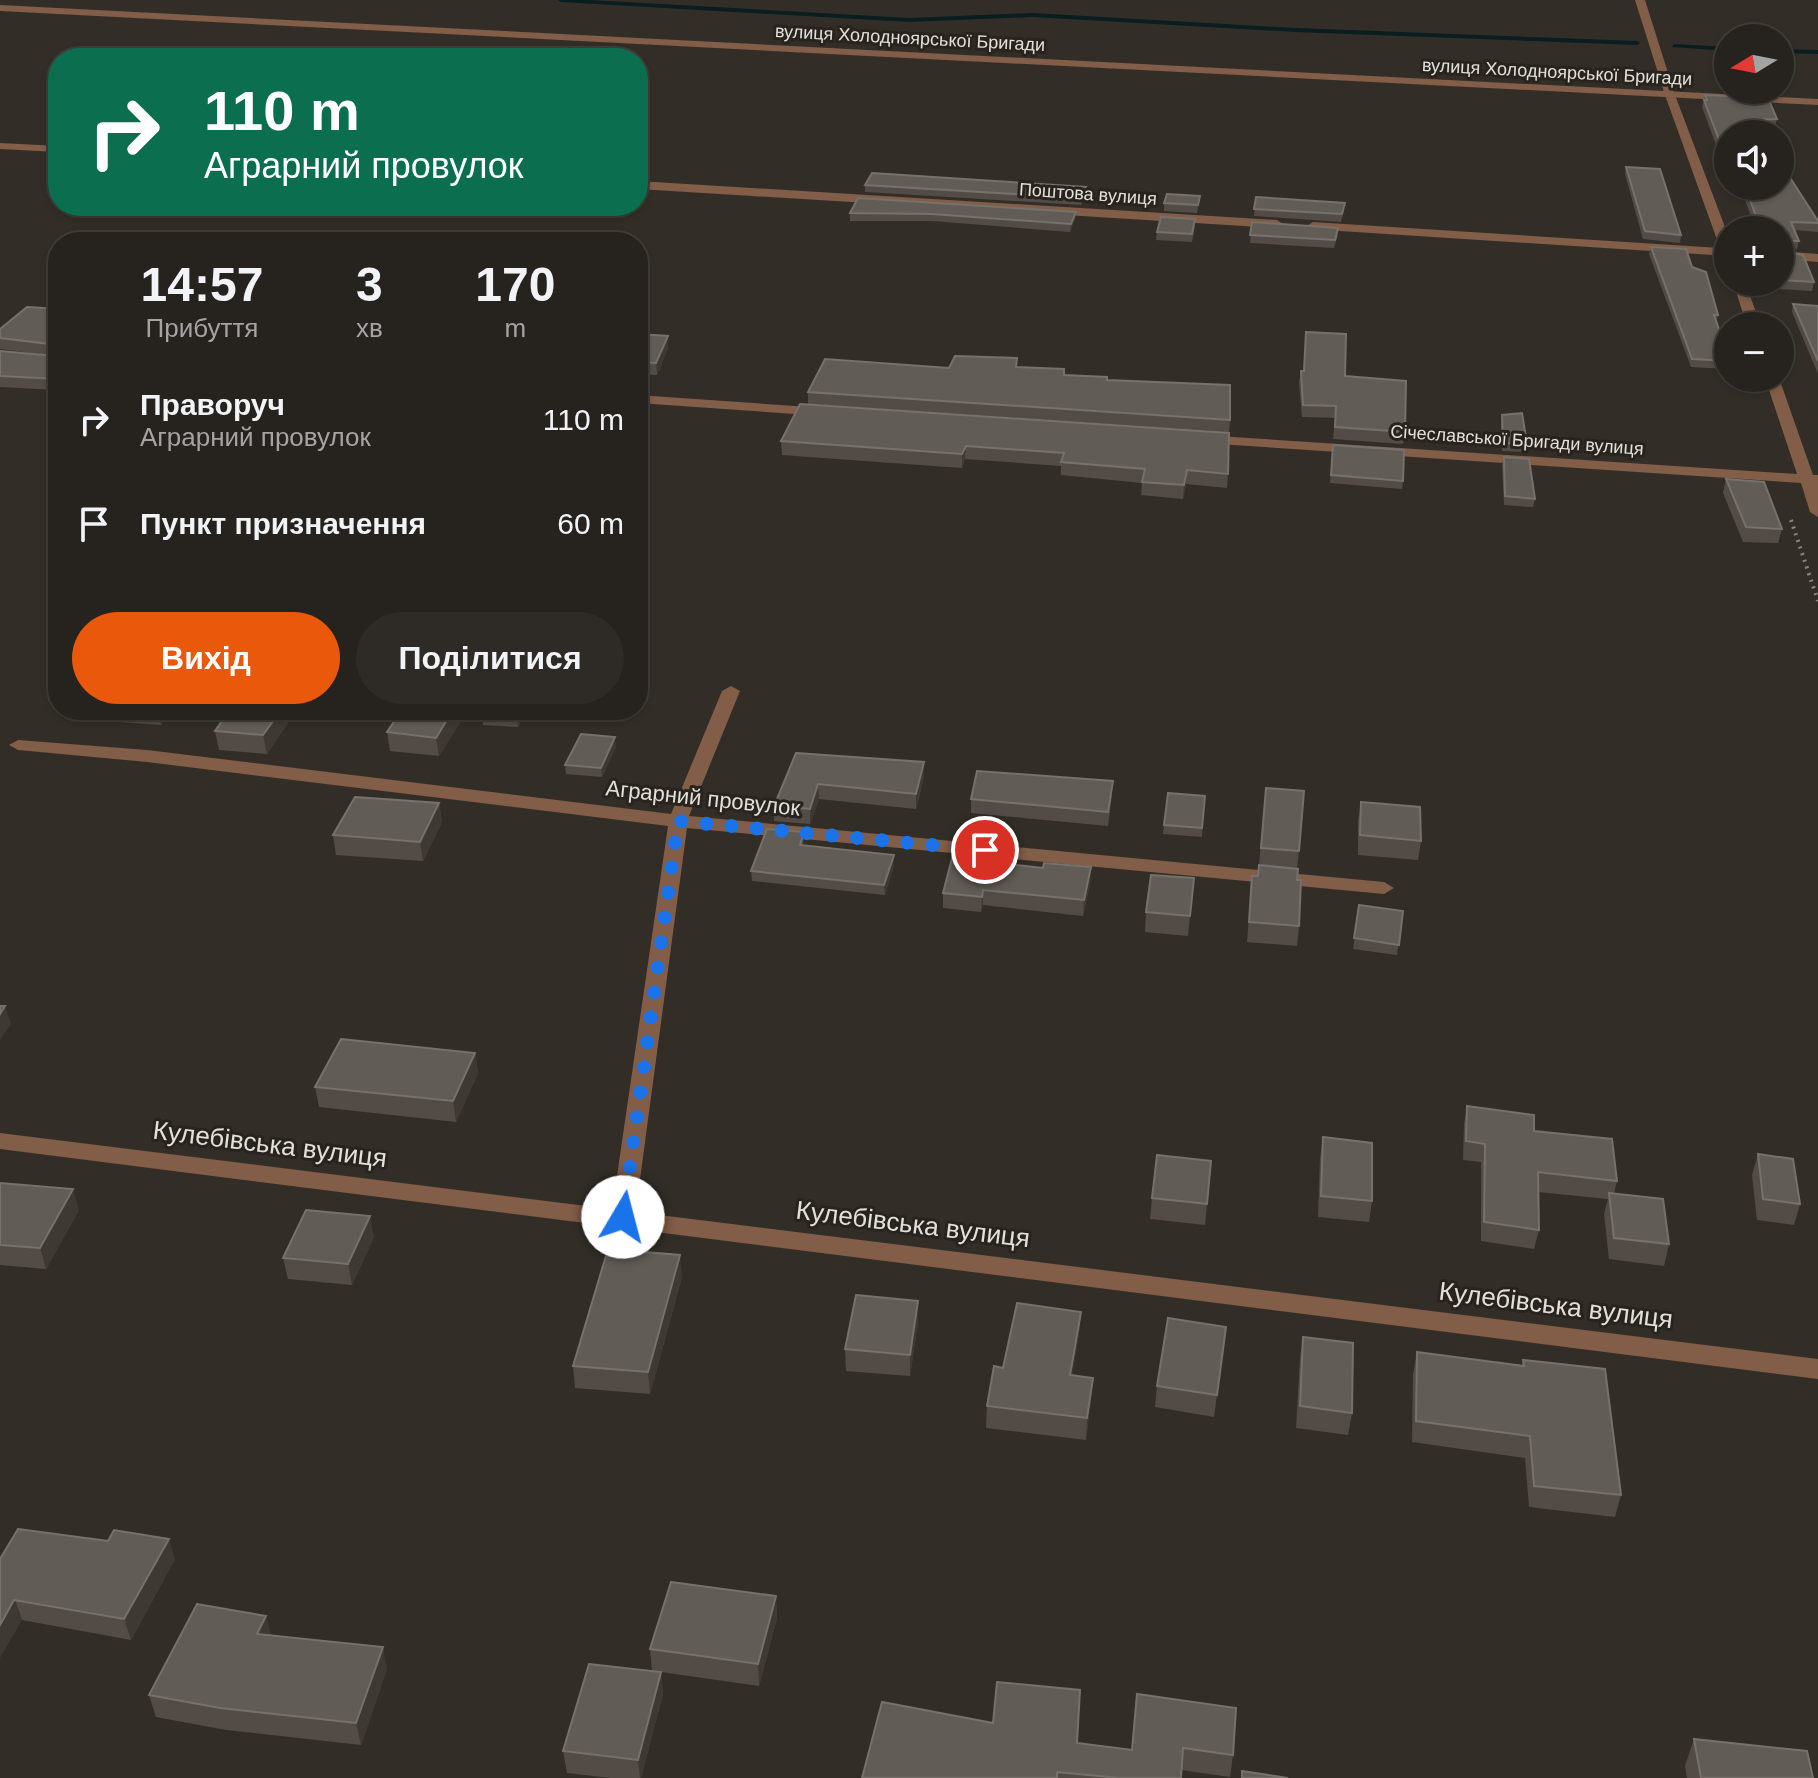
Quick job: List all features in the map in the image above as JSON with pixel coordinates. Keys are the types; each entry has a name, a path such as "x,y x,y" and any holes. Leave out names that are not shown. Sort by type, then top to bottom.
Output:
{"street":[{"path":"1640,0 1670,95 1715,216"},
{"name":"вулиця Холодноярської Бригади","path":"0,8 1818,102"},
{"path":"0,146 48,148"},
{"name":"Поштова вулиця","path":"648,186 1714,251"},
{"path":"1794,256 1818,258"},
{"path":"1778,392 1813,480 1818,512"},
{"path":"648,400 844,414"},
{"name":"Січеславської Бригади вулиця","path":"1192,438 1813,480"},
{"path":"623,1217 678,821 731,691"},
{"name":"Аграрний провулок","path":"18,745 147,756 678,821 1384,888"},
{"name":"Кулебівська вулиця","path":"0,1141 1818,1369"}],"building":[{"path":"1705,95 1714,95 1714,104 1771,104 1777,119 1714,120 1714,126 1704,100 1707,100"},
{"path":"1626,167 1660,169 1681,235 1645,231"},
{"path":"872,173 1086,187 1081,198 865,185"},
{"path":"1794,184 1818,223 1794,222 1794,216 1756,216 1750,200 1794,200"},
{"path":"1167,194 1200,196 1198,205 1164,203"},
{"path":"1256,197 1345,203 1342,214 1254,209"},
{"path":"858,198 1076,212 1071,224 932,214 850,213"},
{"path":"1161,217 1195,219 1192,234 1157,232"},
{"path":"1252,222 1338,228 1335,240 1250,235"},
{"path":"1651,247 1686,249 1692,267 1706,272 1717,312 1714,312 1714,360 1692,359"},
{"path":"1794,253 1803,255 1814,282 1794,281"},
{"path":"1793,304 1818,306 1818,361"},
{"path":"27,307 48,308 48,344 0,338 0,329"},
{"path":"1306,332 1346,334 1345,376 1406,381 1405,432 1335,427 1336,406 1303,405 1301,371 1304,371"},
{"path":"648,335 668,336 656,363 648,363"},
{"path":"0,351 48,355 48,378 0,376"},
{"path":"955,356 1017,358 1016,367 1064,369 1064,375 1107,377 1107,380 1230,385 1230,420 808,392 825,359 949,368"},
{"path":"800,404 1229,433 1228,474 1187,470 1184,485 1142,482 1145,469 1061,462 1064,453 966,446 962,454 781,441"},
{"path":"1522,413 1527,444 1503,443 1502,415"},
{"path":"1333,445 1404,450 1403,481 1331,475"},
{"path":"1504,457 1529,459 1535,499 1505,496"},
{"path":"1726,479 1764,482 1782,529 1746,527"},
{"path":"223,720 274,720 263,735 215,731"},
{"path":"395,720 447,720 436,738 387,732"},
{"path":"581,734 615,737 601,768 565,765"},
{"path":"796,753 924,762 916,794 818,784 810,809 774,806"},
{"path":"977,771 1113,781 1108,812 971,799"},
{"path":"1266,788 1304,791 1299,851 1261,848"},
{"path":"1168,793 1205,796 1202,828 1164,825"},
{"path":"355,797 439,803 420,842 333,835"},
{"path":"1361,802 1420,807 1421,841 1360,835"},
{"path":"767,829 804,832 800,845 894,855 884,885 751,871"},
{"path":"952,858 1043,868 1044,863 1091,867 1084,900 983,890 982,897 943,893"},
{"path":"1259,865 1298,869 1297,880 1301,880 1299,926 1249,922 1252,876 1258,876"},
{"path":"1151,875 1194,878 1190,916 1146,912"},
{"path":"1359,905 1403,911 1399,945 1354,938"},
{"path":"341,1039 475,1053 453,1101 315,1087"},
{"path":"1467,1106 1534,1115 1534,1131 1612,1139 1617,1181 1538,1172 1539,1230 1484,1222 1485,1144 1466,1141"},
{"path":"1323,1137 1372,1143 1372,1201 1321,1196"},
{"path":"1758,1154 1793,1159 1800,1204 1763,1199"},
{"path":"1157,1155 1211,1161 1207,1204 1152,1198"},
{"path":"0,1183 73,1189 40,1248 0,1245"},
{"path":"1609,1193 1663,1199 1669,1244 1614,1238"},
{"path":"306,1210 370,1216 348,1264 283,1258"},
{"path":"608,1249 680,1255 648,1372 573,1366"},
{"path":"856,1295 918,1301 910,1355 845,1349"},
{"path":"1017,1303 1081,1312 1070,1375 1093,1378 1087,1418 987,1406 994,1366 1003,1368"},
{"path":"1168,1318 1226,1327 1217,1395 1157,1386"},
{"path":"1303,1337 1353,1343 1352,1413 1300,1406"},
{"path":"1417,1352 1524,1366 1523,1360 1605,1369 1621,1495 1534,1486 1530,1436 1416,1421"},
{"path":"18,1529 108,1541 114,1530 169,1539 124,1619 14,1600 0,1625 0,1559"},
{"path":"671,1582 776,1596 758,1664 650,1649"},
{"path":"197,1604 266,1616 257,1634 383,1647 356,1723 220,1708 149,1695"},
{"path":"589,1664 661,1672 638,1760 563,1751"},
{"path":"997,1682 1080,1690 1077,1743 1132,1750 1137,1694 1236,1708 1233,1755 1183,1748 1181,1778 1119,1778 1057,1772 1057,1778 862,1778 882,1702 993,1723"},
{"path":"1694,1739 1807,1751 1813,1778 1701,1778"},
{"path":"1242,1771 1288,1778 1242,1778"}],"waterway":[{"path":"561,0 909,20 1033,15 1296,30 1637,43"},
{"path":"1674,46 1714,48"},
{"path":"1794,51 1818,52"}],"route":[{"path":"623,1217 678,821 985,850"}]}
